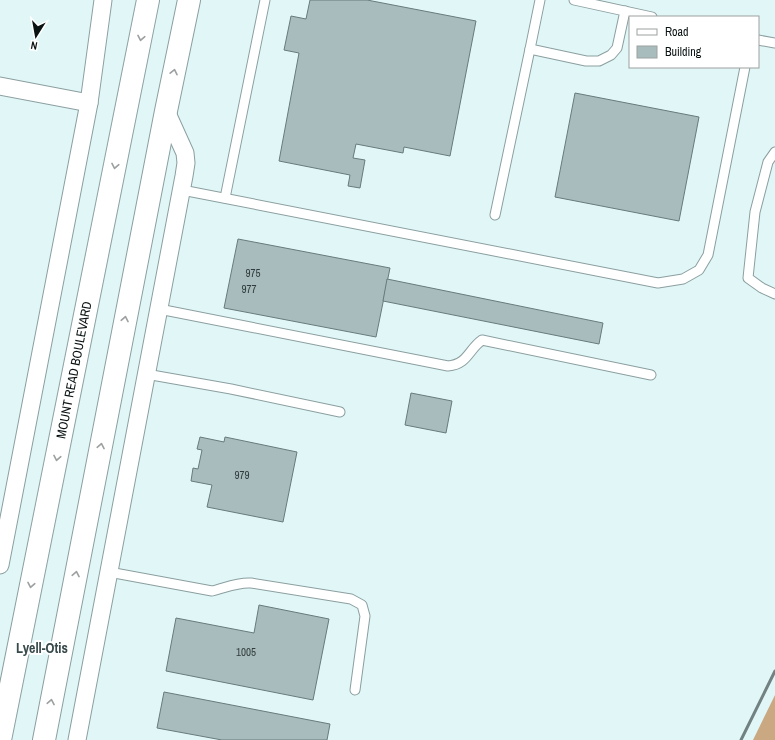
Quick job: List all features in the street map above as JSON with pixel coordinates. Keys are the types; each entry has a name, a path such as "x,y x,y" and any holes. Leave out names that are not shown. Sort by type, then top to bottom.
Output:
{"main road":[{"name":"MOUNT READ BOULEVARD","path":"0,740 148,0"},
{"path":"44,740 166,111 189,0"}],"street":[{"path":"0,565 89,103 103,0"},
{"path":"0,86 89,103"},
{"path":"77,740 186,163 185,153 166,111"}],"lane":[{"path":"225,198 265,0"},
{"path":"495,215 540,0"},
{"path":"574,0 648,16"},
{"path":"530,49 586,61 599,61 611,55 617,48 625,11"},
{"path":"759,40 775,43"},
{"path":"182,190 658,283 683,279 699,270 708,255 745,68"},
{"path":"775,152 768,162 755,212 748,278 762,288 775,294"},
{"path":"159,309 448,366 455,365 462,361 476,344 482,340 651,375"},
{"path":"146,374 231,389 340,412"},
{"path":"109,572 212,591 235,584 251,583 351,599 362,605 365,616 355,690"}],"shaded area":[{"path":"775,695 775,740 753,740"}],"building":[{"path":"310,0 367,0 476,21 450,156 404,147 403,153 356,144 353,158 365,160 360,188 348,186 350,175 279,161 299,53 284,50 291,16 306,19"},
{"path":"575,93 699,117 679,221 555,197"},
{"path":"238,239 390,268 376,337 224,308"},
{"path":"387,279 603,323 599,344 383,301"},
{"path":"411,393 452,401 446,433 405,425"},
{"path":"200,437 224,442 225,437 297,452 283,522 207,507 212,485 191,481 193,468 198,469 202,450 197,449"},
{"path":"259,605 329,619 313,700 166,671 176,618 254,633"},
{"path":"164,692 330,724 327,740 222,740 157,728"}],"railway":[{"path":"741,740 775,671"}],"district":[{"name":"Lyell-Otis","path":"42,648"}]}
